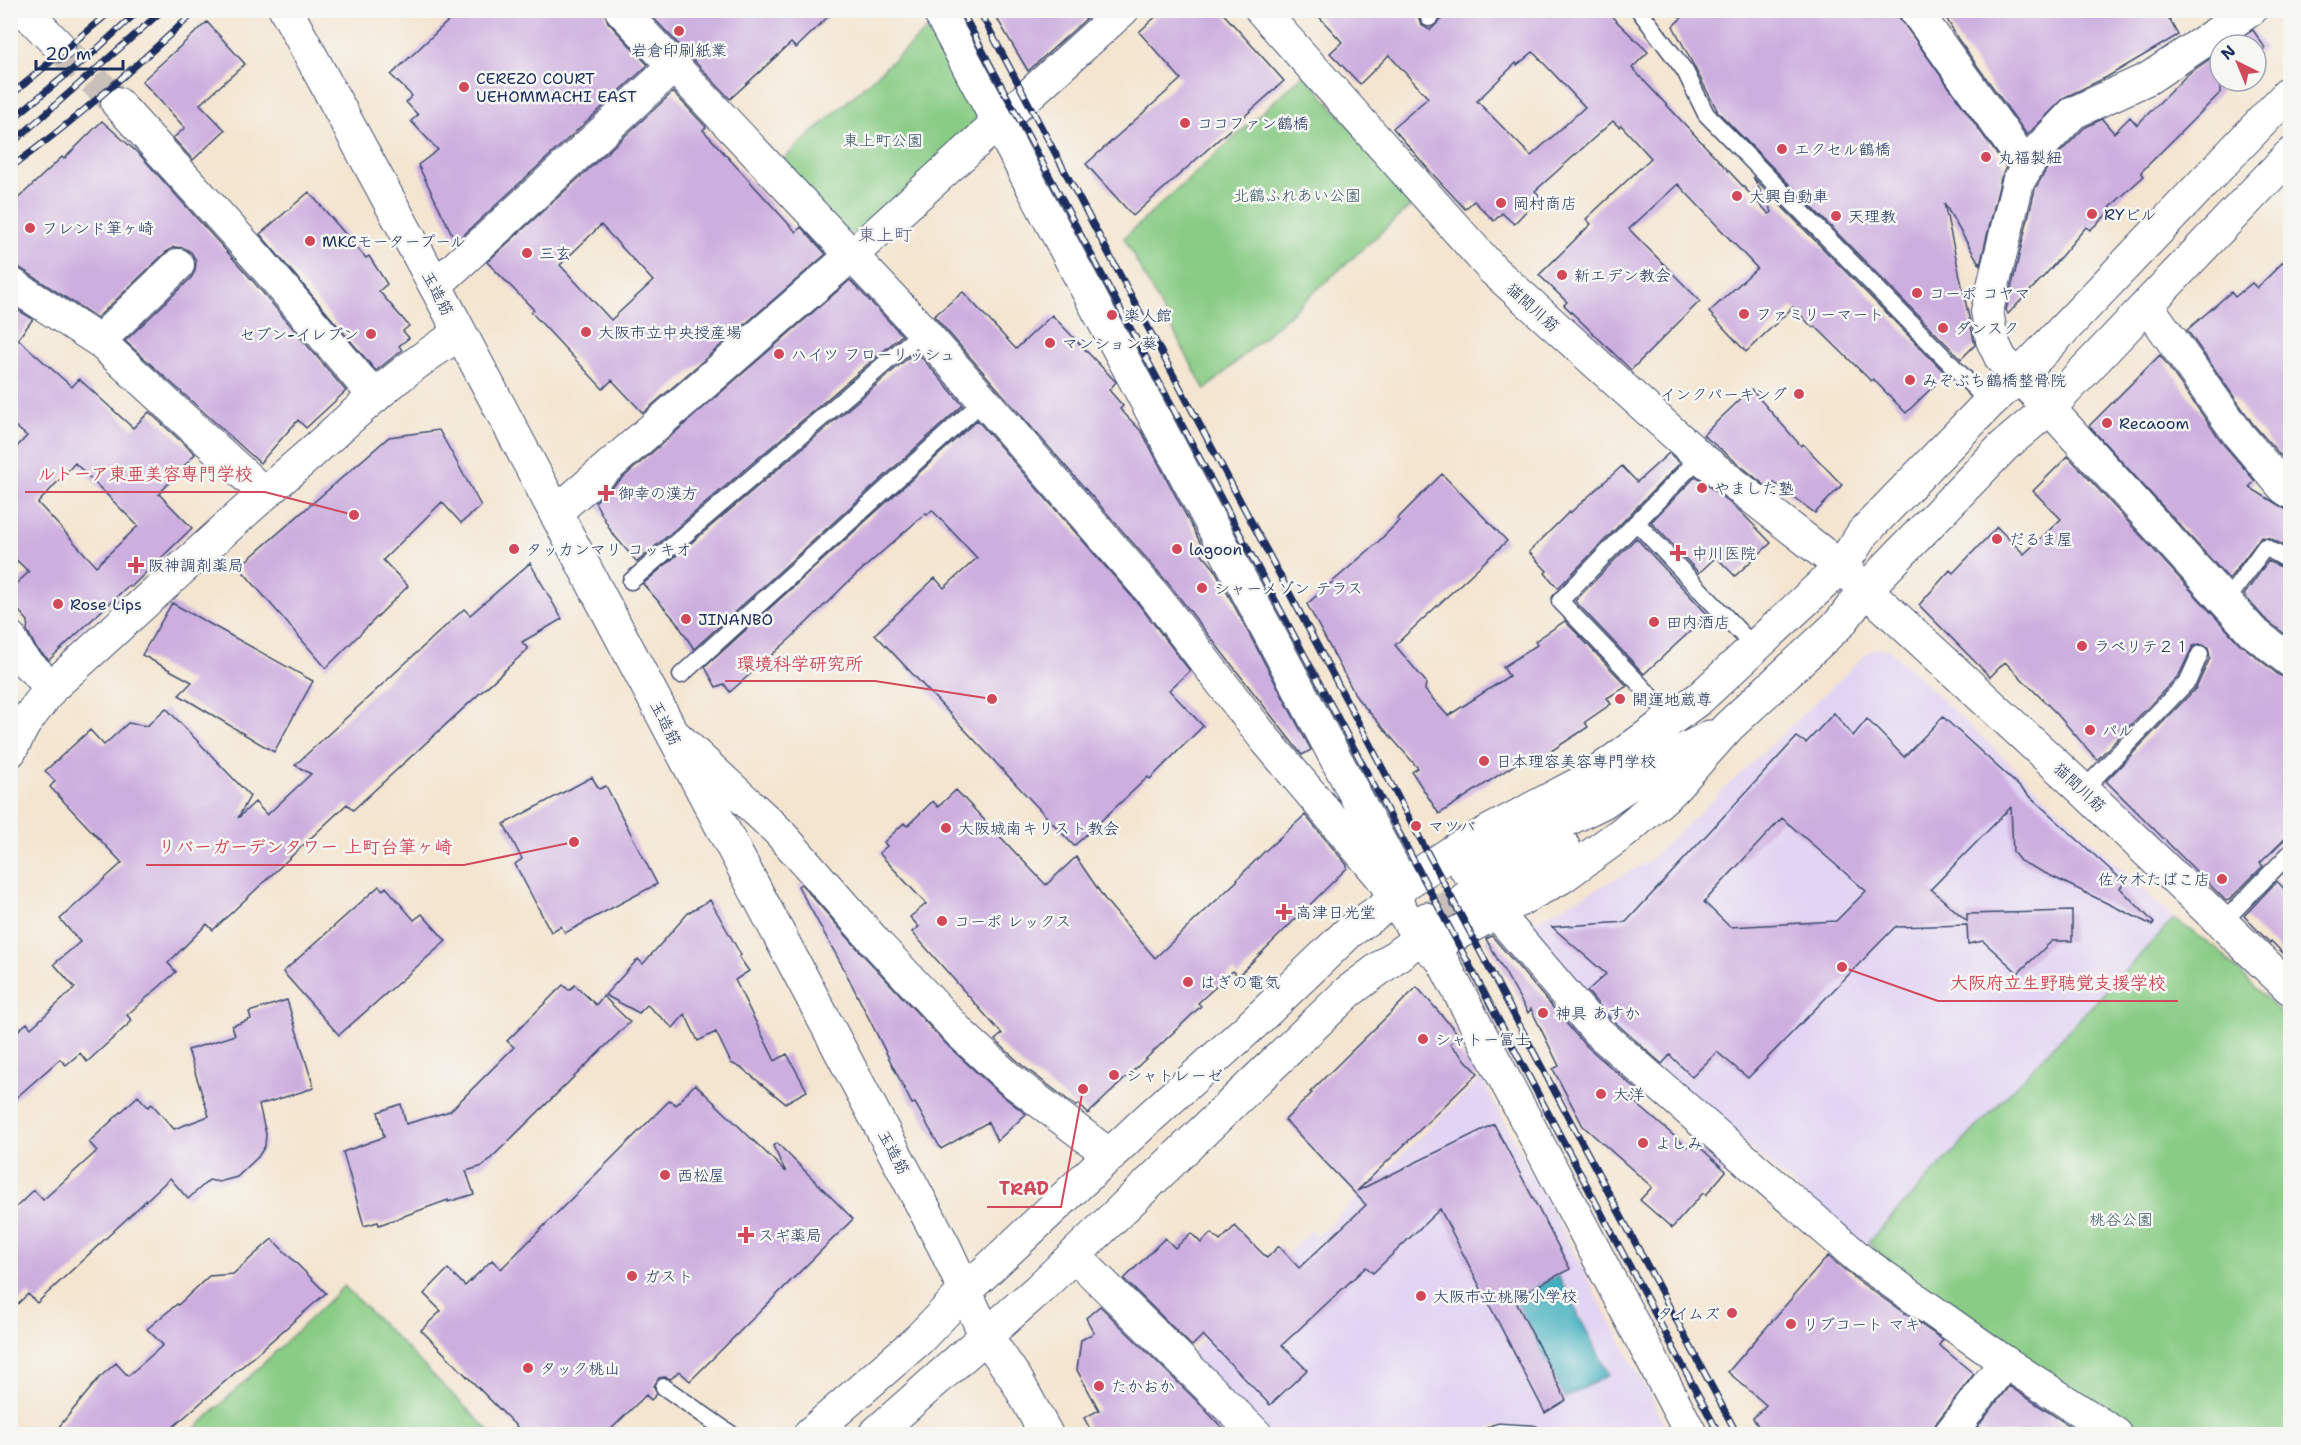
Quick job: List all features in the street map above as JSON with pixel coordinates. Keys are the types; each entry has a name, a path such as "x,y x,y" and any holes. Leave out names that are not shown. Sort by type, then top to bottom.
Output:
{"street":[{"path":"24,10 59,46"},
{"name":"玉造筋","path":"286,10 435,286 939,1237 986,1335 1016,1379 1046,1434"},
{"path":"621,10 853,254 984,400 1154,595 1264,738 1382,878 1398,892"},
{"path":"938,10 1398,892 1424,928 1442,960 1691,1434"},
{"path":"555,513 853,254 1123,10"},
{"name":"猫間川筋","path":"1261,10 1493,270 1700,457 1866,589 2083,790 2290,988"},
{"path":"2251,10 2149,78 2073,113 2036,152 2019,182 1987,311 1992,340 2001,359 2049,408 2225,603 2252,630 2290,661"},
{"path":"1922,13 2027,166"},
{"path":"435,286 673,67"},
{"path":"1424,928 1439,943 1475,883 1590,778 1700,698 1841,567 1863,532 1989,403 2018,377 2290,92"},
{"path":"117,103 260,261 375,397"},
{"path":"810,1434 918,1340 964,1293 1148,1119 1253,1024 1349,932 1398,892 1449,878 1475,883 1560,878 1624,832 1672,790 1728,727 1840,623 1866,589 2003,447 2049,408 2290,155"},
{"path":"99,341 178,265"},
{"path":"10,283 99,341 264,493"},
{"path":"2147,305 2239,435 2284,488 2290,492"},
{"path":"10,751 24,724 52,687 264,493 427,354 460,334"},
{"path":"10,637 22,659 52,687"},
{"path":"1475,883 1603,802 1661,762 1728,727"},
{"path":"669,729 778,831 878,945 961,1034 1011,1080 1111,1156"},
{"path":"1475,883 1597,1031 1862,1260 2005,1362 2116,1434"},
{"path":"875,1434 1074,1255 1348,992 1424,928"},
{"path":"1074,1255 1256,1434"},
{"path":"1950,1434 2005,1362"}],"lane":[{"path":"1639,10 1685,71 1706,114 1989,403"},
{"path":"631,580 923,331"},
{"path":"681,675 984,400"},
{"path":"1673,719 1560,601 1700,457"},
{"path":"1637,523 1754,647"},
{"path":"2225,603 2265,547 2290,561"},
{"path":"2083,790 2188,681 2200,654"},
{"path":"2222,923 2290,853"},
{"path":"664,1387 731,1434"},
{"path":"1493,1434 1499,1432 1533,1434"}],"shaded area":[{"path":"1872,649 1889,649 2174,919 1864,1246 1605,1023 1531,940 1535,921 1646,863"},
{"name":"大阪市立桃陽小学校","path":"1481,1078 1670,1434 1614,1434 1495,1426 1478,1434 1266,1434 1188,1355 1311,1230 1317,1237"}],"green space":[{"name":"東上町公園","path":"929,28 978,118 975,127 858,234 844,232 780,162"},
{"name":"北鶴ふれあい公園","path":"1304,74 1415,202 1205,390 1124,238"},
{"name":"桃谷公園","path":"2174,919 2216,948 2290,1023 2290,1434 2153,1434 2019,1356 1884,1258 1868,1242"},
{"path":"344,1286 492,1434 190,1434"}],"water":[{"path":"1558,1275 1609,1375 1565,1398 1514,1298"}],"building":[{"path":"460,10 604,10 608,22 648,65 456,242 418,165 438,150 411,121 418,115 406,102 412,96 391,75"},
{"path":"646,10 835,10 796,48 791,43 730,99"},
{"path":"992,10 1096,10 1028,71"},
{"name":"ココファン鶴橋","path":"1163,10 1220,10 1284,81 1133,216 1086,164 1181,79 1139,32"},
{"path":"1313,10 1412,10 1419,18 1421,25 1430,30 1451,10 1605,10 1648,52 1632,68 1769,214 1772,212 1753,177 1946,374 1906,413 1873,379 1871,381 1793,307 1746,352 1709,312 1757,268 1678,184 1629,229 1700,301 1631,370 1564,305 1567,302 1539,275 1591,224 1586,219 1651,158 1621,125 1619,127 1613,121 1535,191 1540,196 1514,224 1502,213 1494,221 1474,201 1465,209 1393,128 1428,98 1389,55 1360,84 1330,53 1342,42","holes":["1533,52 1585,107 1531,156 1477,101 1516,63 1517,65"]},
{"path":"1690,10 1893,10 1899,17 2006,167 2001,178 1980,265 1944,203 1975,345 1961,359 1718,112 1673,26"},
{"path":"1942,10 2164,10 2178,35 2107,77 2065,97 2027,135 1958,39"},
{"path":"207,22 245,64 200,104 225,130 193,160 173,138 185,128 142,81"},
{"path":"2208,60 2208,93 2220,93 2141,172 2144,176 2110,207 2113,209 2090,230 2086,227 2008,314 2006,310 2035,189 2050,163 2084,128 2102,119 2114,133 2130,117 2137,125 2188,74"},
{"path":"673,92 706,127 703,130 796,232 801,227 826,254 643,413 612,380 603,389 531,312 534,310 487,262","holes":["601,225 653,281 611,320 560,265"]},
{"path":"102,121 140,155 246,273 346,391 306,428 298,420 260,463 125,341 191,278 195,271 196,261 191,252 184,248 174,247 166,252 97,318 20,268 10,265 10,206 62,157 64,159"},
{"path":"309,192 366,258 369,256 387,284 379,291 409,326 403,331 409,338 399,346 402,350 376,371 260,234"},
{"path":"2290,255 2290,447 2281,456 2253,424 2187,330 2231,292 2235,297 2252,283 2257,288"},
{"path":"850,280 902,335 637,562 612,533 595,502"},
{"path":"963,292 1016,349 1052,315 1116,382 1109,390 1123,406 1120,409 1142,432 1202,546 1198,549 1214,568 1311,750 1302,755 1168,583 934,316"},
{"path":"10,305 33,319 18,339 72,387 79,379 133,428 149,412 195,454 159,494 192,528 131,587 129,585 49,660 36,648 27,630 28,621 10,601 10,589 29,572 10,554 10,454 27,436 10,422","holes":["75,463 138,526 96,566 38,503"]},
{"path":"916,351 963,405 694,649 675,620 643,584"},
{"path":"2160,355 2224,445 2255,481 2249,487 2290,512 2290,549 2270,538 2261,537 2229,579 2089,426"},
{"path":"1751,389 1801,446 1803,444 1842,485 1815,513 1774,483 1768,488 1703,435"},
{"path":"977,420 1140,606 1190,671 1169,690 1203,726 1150,779 1148,777 1074,846 875,634 935,578 944,588 977,558 932,510 847,583 791,638 730,692 724,684 716,687 705,667"},
{"path":"439,430 481,506 461,523 442,502 383,560 408,586 326,668 239,567 389,437"},
{"path":"1669,453 1680,463 1558,588 1545,573 1547,571 1529,552 1569,512 1622,466 1637,482"},
{"path":"2068,456 2239,643 2279,675 2290,679 2290,834 2260,863 2263,866 2229,900 2226,901 2106,781 2196,688 2210,658 2208,647 2199,644 2193,646 2179,675 2097,760 2057,714 2005,662 1990,677 1919,605 1950,570 1953,573 1997,527 2024,554 2061,519 2033,491"},
{"path":"1442,474 1507,541 1395,645 1426,682 1425,690 1448,716 1509,676 1503,667 1537,645 1535,641 1565,621 1627,686 1607,698 1611,704 1585,722 1588,727 1539,759 1534,752 1439,814 1412,772 1418,768 1357,698 1307,604 1376,544 1399,521 1397,519"},
{"path":"1696,476 1741,512 1771,543 1735,576 1716,557 1699,573 1651,522"},
{"path":"1636,538 1708,615 1644,674 1575,601"},
{"path":"2268,561 2290,571 2290,638 2264,618 2244,595"},
{"path":"530,563 562,619 522,642 528,649 353,810 347,804 213,930 207,924 168,963 176,972 127,1015 132,1021 87,1062 80,1053 66,1065 60,1059 10,1103 10,1037 27,1023 31,1028 75,988 54,964 80,942 60,919 122,863 50,787 55,781 45,771 90,730 104,745 128,723 147,726 166,708 250,796 238,818 255,802 267,815 311,774 295,765 464,609 470,615"},
{"path":"172,603 313,681 274,752 179,695 192,682 142,655"},
{"path":"1834,713 1853,736 1867,719 1904,757 1943,717 2125,883 2120,888 2154,923 2152,925 2020,861 2013,852 2011,807 1931,889 1967,921 1967,914 2072,911 2072,941 2052,941 2018,973 1983,941 1968,944 1967,925 1895,927 1748,1078 1717,1052 1692,1077 1670,1055 1662,1064 1610,1018 1587,991 1606,974 1552,927 1626,922 1797,737 1806,743","holes":["1782,818 1866,891 1836,921 1730,927 1704,902"]},
{"path":"592,777 599,789 606,786 657,884 565,933 561,926 551,932 515,864 522,859 504,824"},
{"path":"956,790 1046,885 1076,857 1106,901 1155,958 1305,815 1347,865 1347,868 1238,976 1233,971 1198,1003 1201,1006 1088,1114 1079,1104 1076,1106 1023,1066 995,1040 1002,1034 912,932 919,927 910,917 926,904 879,853 887,846 884,842 904,823 907,826 933,801 938,807"},
{"path":"2277,881 2290,895 2290,960 2244,916"},
{"path":"801,884 948,1046 999,1093 1026,1114 997,1141 988,1122 941,1149 915,1103 912,1104 844,969 798,886"},
{"path":"379,886 383,890 386,887 414,920 422,914 446,941 339,1035 283,972"},
{"path":"710,900 741,955 739,957 749,971 735,980 775,1061 787,1054 807,1091 785,1103 743,1069 731,1063 716,1032 698,1041 685,1014 673,1028 647,1005 639,1013 605,995 638,959 643,964 689,912"},
{"path":"1492,936 1583,1043 1638,1091 1631,1099 1687,1147 1693,1141 1726,1171 1706,1195 1703,1193 1672,1228 1640,1200 1652,1187 1583,1126 1553,1069 1559,1066 1531,1009 1528,1013 1486,939"},
{"path":"563,985 569,990 575,985 596,1005 603,996 630,1022 483,1166 466,1171 474,1194 448,1202 448,1200 379,1225 378,1222 364,1226 343,1152 384,1137 378,1112 401,1104 406,1124 450,1111 514,1047 507,1041"},
{"path":"1417,987 1459,1035 1450,1044 1478,1073 1357,1191 1494,1124 1570,1269 1514,1298 1566,1400 1545,1413 1440,1209 1373,1273 1366,1267 1282,1345 1307,1370 1270,1405 1203,1335 1192,1346 1124,1279 1165,1238 1175,1248 1191,1233 1201,1243 1211,1233 1220,1241 1235,1226 1267,1258 1279,1246 1299,1268 1366,1205 1285,1120 1312,1093 1310,1092"},
{"path":"287,1000 314,1088 259,1105 266,1134 265,1146 258,1157 237,1177 219,1182 209,1180 188,1199 170,1178 37,1303 28,1294 10,1311 10,1213 34,1190 43,1200 97,1151 89,1142 138,1096 148,1107 152,1104 174,1129 209,1116 188,1050 235,1035 232,1026 251,1019 249,1012"},
{"path":"695,1084 786,1172 773,1146 777,1143 853,1219 690,1381 679,1371 671,1379 659,1378 654,1386 657,1394 651,1400 646,1395 606,1434 524,1434 421,1330 441,1311 424,1294 448,1269 465,1286 492,1260 501,1269 670,1100 676,1105"},
{"path":"272,1239 326,1293 165,1434 53,1434 100,1377 116,1363 128,1376 163,1345 147,1329 178,1305 209,1276 233,1274"},
{"path":"1828,1256 1857,1280 1943,1340 1939,1345 1974,1374 1936,1423 1932,1434 1763,1434 1753,1418 1766,1405 1728,1372"},
{"path":"1100,1306 1228,1434 1093,1434 1084,1418 1099,1410 1077,1370 1081,1340 1094,1333 1086,1318"},
{"path":"2009,1386 2067,1424 2081,1434 1972,1434"}],"tunnel":[{"path":"59,46 117,103"},
{"path":"1429,918 1466,898"}],"railway":[{"path":"10,96 112,10"},
{"path":"10,121 95,51 139,10"},
{"path":"10,145 163,10"},
{"path":"10,168 129,72 197,10"},
{"path":"961,10 1719,1434"},
{"path":"979,10 1737,1434"}],"place":[{"name":"岩倉印刷紙業","path":"679,31"},
{"name":"CEREZO COURT UEHOMMACHI EAST","path":"464,87"},
{"name":"ココファン鶴橋","path":"1185,123"},
{"name":"エクセル鶴橋","path":"1782,149"},
{"name":"丸福製紐","path":"1986,157"},
{"name":"大興自動車","path":"1737,196"},
{"name":"岡村商店","path":"1501,203"},
{"name":"RYビル","path":"2092,214"},
{"name":"天理教","path":"1836,216"},
{"name":"フレンド筆ヶ崎","path":"30,228"},
{"name":"MKCモータープール","path":"310,241"},
{"name":"三玄","path":"527,253"},
{"name":"新エデン教会","path":"1562,275"},
{"name":"コーポ コヤマ","path":"1917,293"},
{"name":"ファミリーマート","path":"1744,314"},
{"name":"楽人館","path":"1112,315"},
{"name":"ダンスク","path":"1943,328"},
{"name":"大阪市立中央授産場","path":"586,332"},
{"name":"セブン-イレブン","path":"371,334"},
{"name":"マンション葵","path":"1050,343"},
{"name":"ハイツ フローリッシュ","path":"779,354"},
{"name":"みぞぶち鶴橋整骨院","path":"1910,380"},
{"name":"インクパーキング","path":"1799,394"},
{"name":"Recaoom","path":"2107,423"},
{"name":"やました塾","path":"1702,488"},
{"name":"御幸の漢方","path":"606,493"},
{"name":"ルトーア東亜美容専門学校","path":"354,515"},
{"name":"だるま屋","path":"1997,539"},
{"name":"タッカンマリ コッキオ","path":"514,549"},
{"name":"lagoon","path":"1177,549"},
{"name":"中川医院","path":"1678,553"},
{"name":"阪神調剤薬局","path":"136,565"},
{"name":"シャーメゾン テラス","path":"1202,588"},
{"name":"Rose Lips","path":"58,604"},
{"name":"JINANBO","path":"686,619"},
{"name":"田内酒店","path":"1654,622"},
{"name":"ラベリテ２１","path":"2082,646"},
{"name":"環境科学研究所","path":"992,699"},
{"name":"開運地蔵尊","path":"1620,699"},
{"name":"パル","path":"2090,730"},
{"name":"日本理容美容専門学校","path":"1484,761"},
{"name":"マツバ","path":"1416,826"},
{"name":"大阪城南キリスト教会","path":"946,828"},
{"name":"リバーガーデンタワー 上町台筆ヶ崎","path":"574,842"},
{"name":"佐々木たばこ店","path":"2222,879"},
{"name":"高津日光堂","path":"1284,912"},
{"name":"コーポ レックス","path":"942,921"},
{"name":"大阪府立生野聴覚支援学校","path":"1842,967"},
{"name":"はぎの電気","path":"1188,982"},
{"name":"神具 あすか","path":"1543,1013"},
{"name":"シャトー冨士","path":"1423,1039"},
{"name":"シャトレーゼ","path":"1114,1075"},
{"name":"TRAD","path":"1083,1089"},
{"name":"大洋","path":"1601,1094"},
{"name":"よしみ","path":"1643,1143"},
{"name":"西松屋","path":"665,1175"},
{"name":"スギ薬局","path":"746,1235"},
{"name":"ガスト","path":"632,1276"},
{"name":"大阪市立桃陽小学校","path":"1421,1296"},
{"name":"タイムズ","path":"1732,1313"},
{"name":"リブコート マキ","path":"1791,1324"},
{"name":"タック桃山","path":"528,1368"},
{"name":"たかおか","path":"1099,1386"}],"district":[{"name":"東上町","path":"885,235"}]}
